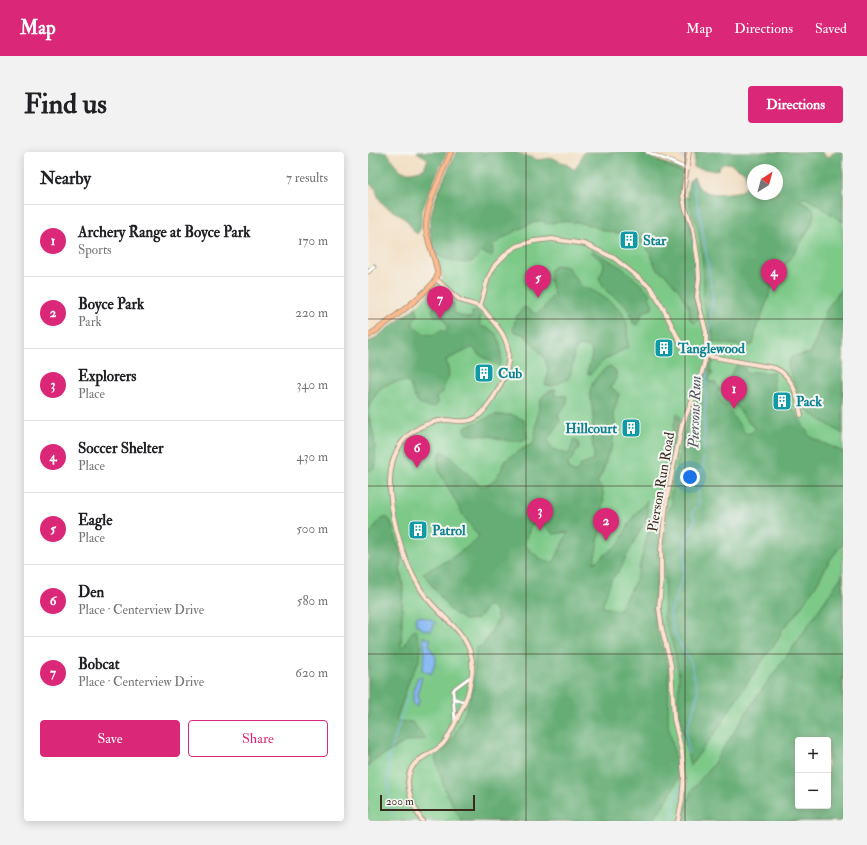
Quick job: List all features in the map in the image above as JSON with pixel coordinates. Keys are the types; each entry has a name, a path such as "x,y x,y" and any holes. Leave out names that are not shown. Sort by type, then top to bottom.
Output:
{"main road":[{"path":"368,336 427,290 436,280 438,272 426,233 427,219 431,202 451,152"}],"street":[{"path":"647,152 688,168"},
{"name":"Pierson Run Road","path":"678,821 684,776 682,752 674,720 671,665 662,629 659,608 661,550 666,497 682,425 698,387 706,356 706,332 698,296 699,278 693,228 683,195 688,168 689,152"},
{"path":"480,307 488,278 495,265 508,252 517,246 534,241 552,239 585,244 614,258 650,287 663,308 685,352 775,368 781,371 790,380 802,415"},
{"path":"368,272 374,267"},
{"path":"422,821 409,792 409,776 415,763 438,749 449,735 468,694 471,656 466,642 455,626 437,610 426,597 415,579 396,528 390,491 391,472 394,458 405,439 419,427 429,422 447,420 470,421 476,418 487,406 504,378 508,364 508,353 503,335 480,307 460,300 436,280"},
{"path":"455,722 453,691 470,677"},
{"path":"453,698 464,701"}],"green space":[{"path":"368,152 387,152 398,168 402,171 410,172 424,169 428,159 417,152 447,152 421,213 421,228 417,234 406,220 388,208 381,201 376,189 368,182"},
{"path":"456,152 580,192 634,152 683,170 680,199 688,197 747,195 747,200 783,200 783,164 771,164 759,152 843,173 843,821 368,821 368,342 373,340 416,307 444,278 437,261 430,231 432,211"},
{"path":"456,152 515,152 538,160 552,158 575,170 584,152 640,152 684,173 680,187 690,226 695,255 695,298 699,319 694,323 690,320 689,308 678,289 666,275 656,268 650,252 635,238 623,232 616,233 606,231 586,224 574,222 560,221 547,224 542,220 523,227 497,242 492,246 492,256 483,252 473,261 465,263 449,260 435,254 430,229 432,210"},
{"path":"695,152 822,152 825,156 829,157 834,152 843,152 843,222 811,200 800,198 801,201 813,208 814,214 811,226 771,289 760,321 757,325 753,345 746,346 712,342 713,335 703,302 704,285 702,256 697,225 687,194 689,181 694,177 701,190 706,192 718,194 731,193 742,191 747,185 747,200 783,200 783,164 747,164 747,180 745,172 729,163 723,164 716,171 694,167"},
{"path":"592,250 625,270 651,294 649,297 652,303 652,309 643,312 638,325 633,323 630,312 625,305 604,287 599,278 603,270 604,263 591,252"},
{"path":"556,265 567,267 582,287 590,289 605,298 622,312 627,324 628,347 604,360 590,374 588,374 592,353 589,347 579,346 574,353 571,373 568,379 552,386 545,385 548,369 544,357 525,335 513,331 516,317 524,307 536,314 542,310 554,294 550,282 550,270"},
{"path":"843,286 843,434 810,413 801,403 788,366 791,357 811,353 826,311"},
{"path":"454,303 454,313 464,317 472,318 472,312 477,311 480,316 480,326 494,332 499,339 501,348 501,363 499,366 478,354 473,347 446,360 449,375 443,392 437,396 436,400 439,402 436,406 424,406 418,402 408,382 402,382 383,386 370,403 368,411 368,342 373,340 416,307 418,314 413,321 413,325 418,330 422,333 431,335 435,335 440,330 446,332 448,328 443,316 438,315 435,317 432,310 437,304 442,305"},
{"path":"711,360 714,362 711,366 710,372 713,372 708,381 716,383 719,390 717,394 722,405 725,405 746,434 751,433 756,428 750,424 733,402 730,395 728,379 737,365 745,369 746,374 752,372 775,373 773,383 778,407 794,410 810,437 843,452 843,543 830,560 816,585 796,614 781,631 778,640 734,702 720,726 690,766 678,707 679,676 674,649 664,619 666,522 668,510 673,504 670,497 685,429 700,390 708,361"},
{"path":"610,366 616,371 616,379 611,387 619,394 613,414 615,422 612,446 597,483 601,487 604,503 594,563 618,545 633,517 647,501 648,515 619,571 611,580 602,607 619,610 636,580 651,521 657,506 662,477 677,413 680,416 664,490 653,610 656,630 669,670 668,723 679,776 671,793 653,821 462,821 446,793 435,757 445,750 466,711 473,688 476,648 484,645 498,619 495,610 488,605 478,619 464,620 450,610 423,573 450,559 479,537 463,515 439,471 438,458 442,451 481,486 491,484 501,471 504,461 533,444 541,400 543,396 551,390 556,389 554,396 566,396 567,402 558,415 560,421 557,427 547,440 551,447 561,453 569,454 574,439 578,442 579,448 568,464 569,470 576,473 581,465 592,461 593,458 593,415 590,391 596,378","holes":["536,522 543,525 554,534 568,532 554,562 542,559 524,544 531,526"]},
{"path":"368,413 374,436 376,463 375,468 371,470 368,470"},
{"path":"495,415 512,415 524,420 527,438 513,441 489,436 466,434 465,427"},
{"path":"386,517 390,520 401,553 400,569 403,585 401,647 404,647 409,636 415,629 421,646 420,659 410,678 396,721 412,722 426,739 405,742 368,766 368,537 379,521"},
{"path":"843,574 843,821 682,821 691,791 712,766 758,695 797,642"}],"water":[{"path":"418,616 430,619 435,623 431,631 425,630 416,625 416,619"},
{"path":"423,637 431,639 429,645 436,658 431,674 422,670 425,656"},
{"path":"418,677 422,677 418,691 419,701 417,706 413,704 413,690"}],"waterway":[{"path":"677,152 685,159"},
{"path":"692,179 701,221 713,296 708,350"},
{"name":"Piersons Run","path":"688,754 686,734 698,693 691,663 674,633 670,614 684,574 686,537 690,533 695,520 692,513 695,508 699,506 698,476 703,469 707,365"},
{"path":"392,815 389,799 388,760 409,692"},
{"name":"Piersons Run","path":"671,821 680,786"}],"place":[{"name":"Star","path":"629,240"},
{"name":"Soccer Shelter","path":"774,292"},
{"name":"Eagle","path":"538,298"},
{"name":"Bobcat","path":"440,319"},
{"name":"Tanglewood","path":"664,348"},
{"name":"Cub","path":"484,373"},
{"name":"Pack","path":"782,401"},
{"name":"Archery Range at Boyce Park","path":"734,409"},
{"name":"Hillcourt","path":"631,428"},
{"name":"Den","path":"417,468"},
{"name":"Patrol","path":"418,530"},
{"name":"Explorers","path":"540,531"},
{"name":"Boyce Park","path":"606,541"}]}
